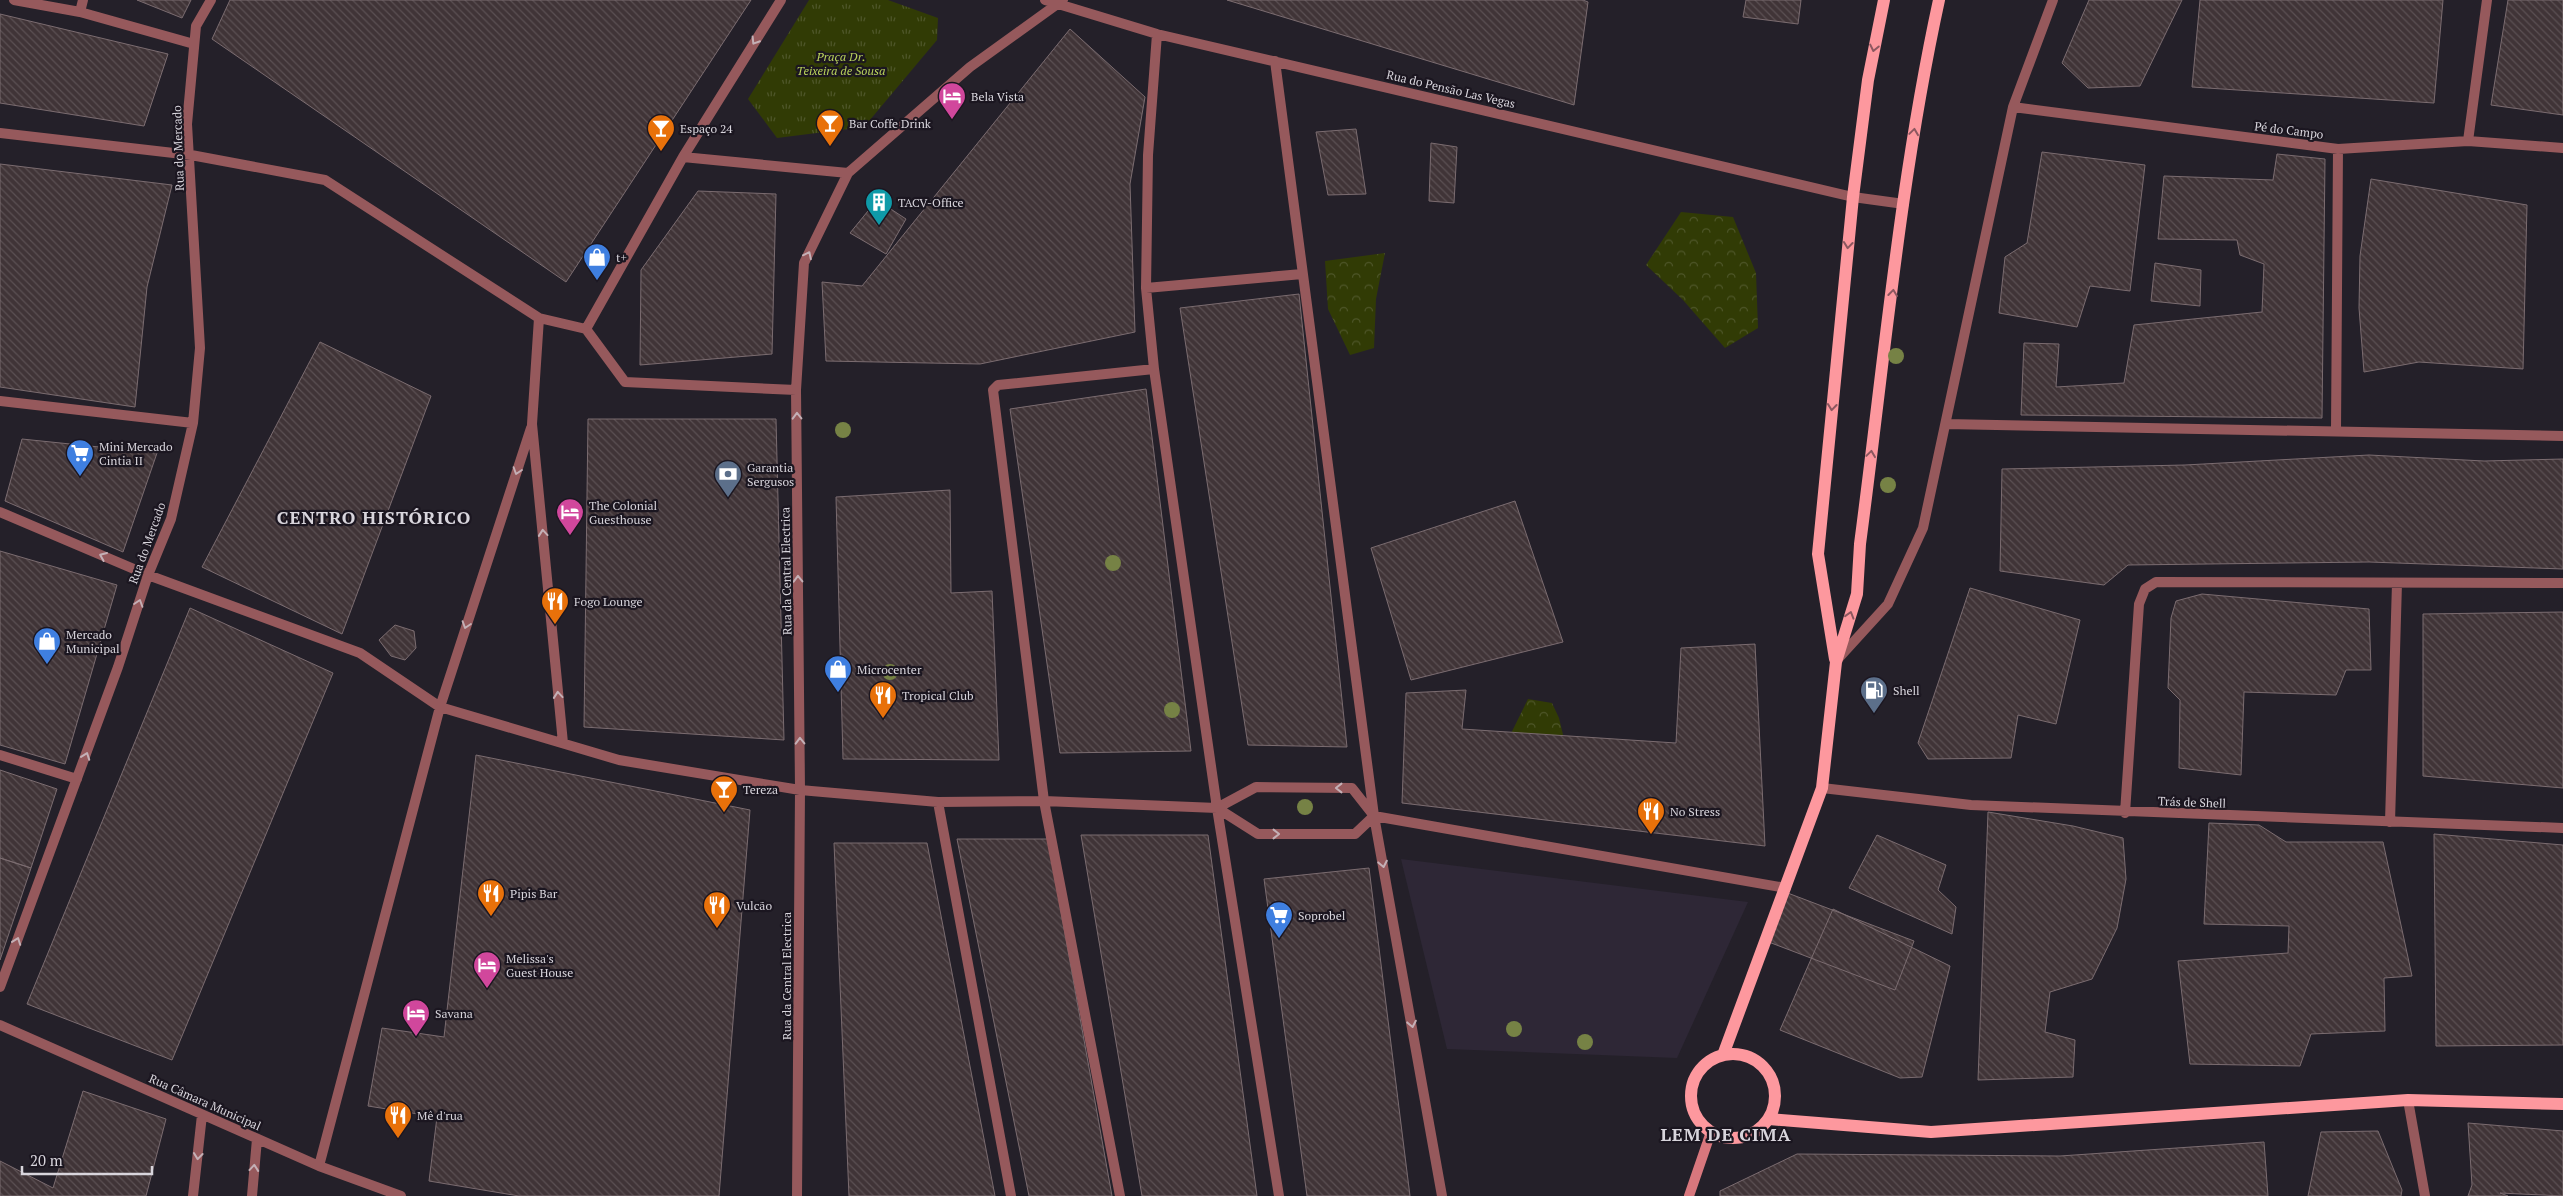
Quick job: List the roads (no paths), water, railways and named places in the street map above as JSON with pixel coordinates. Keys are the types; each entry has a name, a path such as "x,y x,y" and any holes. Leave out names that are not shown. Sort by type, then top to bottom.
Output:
{"main road":[{"path":"1836,662 1818,554 1853,197 1868,80 1884,0"},
{"path":"1723,1055 1742,998 1786,888 1822,788 1836,662 1857,594 1860,544 1904,204 1922,79 1939,0"},
{"path":"1740,1054 1755,1060 1768,1071 1775,1086 1775,1103 1770,1119 1758,1131 1743,1138 1726,1138 1711,1132 1698,1121 1692,1106 1691,1089 1697,1074 1708,1062 1723,1055 1740,1054"},
{"path":"1770,1119 1931,1132 2408,1100 2563,1104"},
{"path":"1690,1196 1711,1132"}],"street":[{"path":"14,0 80,12 194,44"},
{"path":"80,12 83,0"},
{"name":"Rua do Mercado","path":"0,987 78,779 148,575 171,519 193,423 200,348 188,124 196,26 212,0"},
{"path":"586,329 684,157 781,0"},
{"name":"Rua do Pensão Las Vegas","path":"1045,0 1060,2 1157,34 1853,197 1904,204"},
{"path":"1836,662 1888,604 1923,528 2013,107 2053,0"},
{"path":"2468,141 2487,0"},
{"name":"Rua da Central Electrica","path":"797,1196 800,790 796,390 804,263 848,172 970,67 1060,2"},
{"path":"1157,34 1148,155 1146,288 1154,369 1217,808 1279,1196"},
{"path":"1275,61 1374,816 1442,1196"},
{"name":"Pé do Campo","path":"2013,107 2338,149 2468,141 2563,148"},
{"path":"0,133 190,156 325,180 539,318 586,329 625,382 796,390"},
{"path":"2336,430 2338,149"},
{"path":"684,157 848,172"},
{"path":"1146,288 1302,274"},
{"path":"539,318 532,424 563,743"},
{"path":"1120,1196 1044,801 993,390 998,385 1154,369"},
{"path":"0,401 193,423"},
{"path":"319,1166 440,707 532,424"},
{"path":"1946,424 2336,430 2563,436"},
{"path":"0,512 148,575 360,653 440,707 619,760 800,790 938,802 1044,801 1217,808 1256,788 1352,788 1374,816 1786,888"},
{"path":"2125,812 2139,604 2145,589 2156,582 2563,583"},
{"path":"2390,822 2397,583"},
{"path":"0,755 78,779"},
{"name":"Trás de Shell","path":"1822,788 1971,805 2563,828"},
{"path":"938,802 1011,1196"},
{"path":"1217,808 1258,834 1355,834 1374,816"},
{"name":"Rua Câmara Municipal","path":"0,1026 257,1140 319,1166 401,1196"},
{"path":"2408,1100 2425,1196"},
{"path":"193,1196 202,1115"},
{"path":"252,1196 257,1140"}],"place":[{"name":"Bela Vista","path":"952,120"},
{"name":"Bar Coffe Drink","path":"830,147"},
{"name":"Espaço 24","path":"661,152"},
{"name":"TACV-Office","path":"879,226"},
{"name":"t+","path":"597,281"},
{"name":"Mini Mercado Cintia II","path":"80,477"},
{"name":"Garantia Sergusos","path":"728,498"},
{"name":"The Colonial Guesthouse","path":"570,536"},
{"name":"Fogo Lounge","path":"555,625"},
{"name":"Mercado Municipal","path":"47,665"},
{"name":"Microcenter","path":"838,693"},
{"name":"Shell","path":"1874,714"},
{"name":"Tropical Club","path":"883,719"},
{"name":"Tereza","path":"724,813"},
{"name":"No Stress","path":"1651,835"},
{"name":"Pipis Bar","path":"491,917"},
{"name":"Vulcão","path":"717,929"},
{"name":"Soprobel","path":"1279,939"},
{"name":"Melissa's Guest House","path":"487,989"},
{"name":"Savana","path":"416,1037"},
{"name":"Mê d'rua","path":"398,1139"}],"district":[{"name":"CENTRO HISTÓRICO","path":"374,517"},
{"name":"LEM DE CIMA","path":"1726,1134"}],"park label":[{"name":"Praça Dr. Teixeira de Sousa","path":"841,63"}]}
